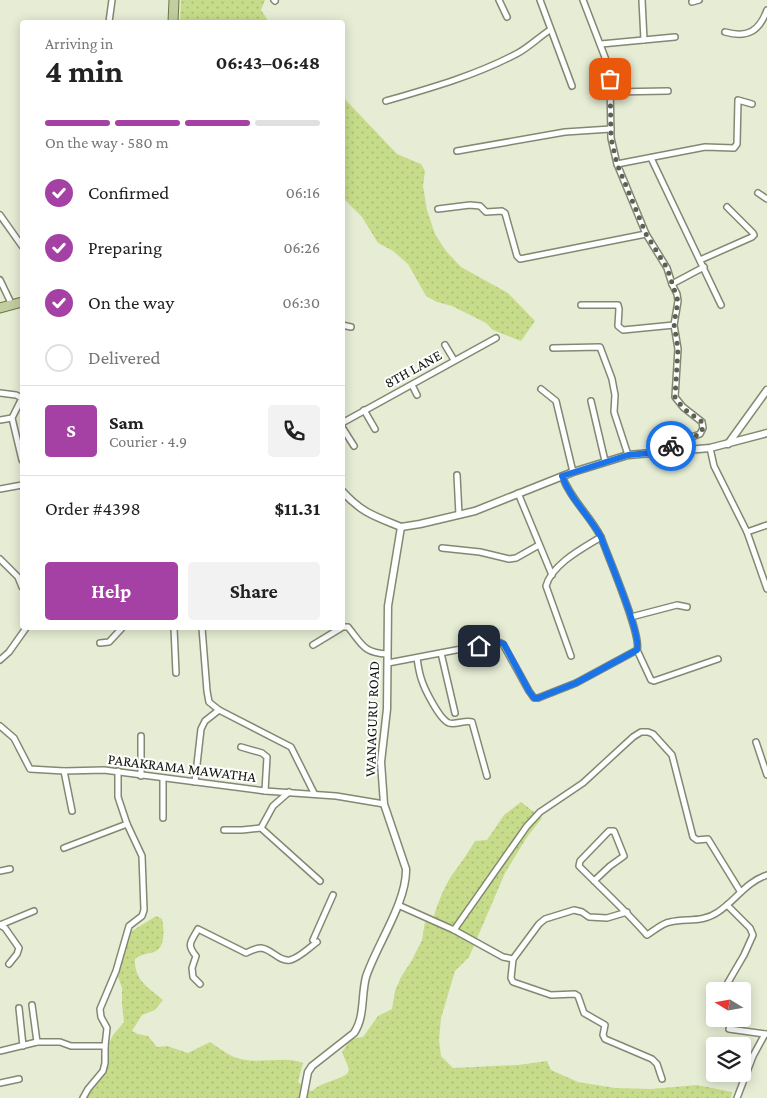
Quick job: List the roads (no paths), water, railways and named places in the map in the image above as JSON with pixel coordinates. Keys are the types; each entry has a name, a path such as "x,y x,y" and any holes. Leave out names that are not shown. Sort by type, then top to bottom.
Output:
{"main road":[{"path":"173,20 174,0"},
{"path":"0,308 20,302"}],"street":[{"path":"109,20 112,0"},
{"path":"499,0 507,17"},
{"path":"540,0 572,86"},
{"path":"583,0 606,60 610,92 611,138 617,164 646,234 667,268 678,301 674,324 678,349 675,397 683,408 702,422 703,428 700,434 675,443 661,452"},
{"path":"642,0 644,40"},
{"path":"692,2 699,0"},
{"path":"725,32 739,36 755,29 763,21 767,10"},
{"path":"386,101 445,83 494,64 519,52 550,30"},
{"path":"601,44 675,37"},
{"path":"610,92 668,91"},
{"path":"617,164 705,147 734,148 737,144 738,100 752,104"},
{"path":"457,151 565,132 611,129"},
{"path":"651,158 721,304"},
{"path":"758,193 767,199"},
{"path":"438,210 470,205 480,206 486,212 502,211 505,213 517,256 520,259 646,234"},
{"path":"700,260 754,235 727,207"},
{"path":"0,215 20,243"},
{"path":"672,284 704,267"},
{"path":"0,280 12,304"},
{"path":"581,305 618,305 618,326 623,330 674,324"},
{"path":"345,326 351,327"},
{"name":"8TH LANE","path":"345,421 496,338"},
{"path":"445,345 454,360"},
{"path":"553,348 600,347 612,379 615,395 614,412 628,455"},
{"path":"412,385 417,395"},
{"path":"541,389 556,401 573,472"},
{"path":"728,444 767,390"},
{"path":"0,394 20,397"},
{"path":"20,402 12,418 20,453"},
{"path":"590,402 605,462"},
{"path":"364,410 375,429"},
{"path":"0,420 12,418"},
{"path":"345,432 354,446"},
{"path":"345,494 355,505 370,515 401,527 475,511 562,476 628,455 710,448 767,433"},
{"path":"710,448 714,466 747,532 767,588"},
{"path":"457,475 459,515"},
{"path":"562,476 568,490 595,525 601,537 624,601 632,617 638,644 637,650 651,680 654,681 718,659"},
{"path":"0,489 20,486"},
{"path":"518,493 552,575"},
{"path":"747,532 767,525"},
{"name":"WANAGURU ROAD","path":"303,1098 308,1072 312,1066 358,1028 365,980 398,905 406,875 406,869 384,804 381,762 387,709 388,606 401,527"},
{"path":"571,656 546,586 547,580 567,557 601,537"},
{"path":"442,548 480,552 509,559 516,558 540,545"},
{"path":"0,558 18,577 20,582"},
{"path":"761,573 767,570"},
{"path":"632,617 677,605 687,607"},
{"path":"345,627 348,627 366,650 373,654 387,654"},
{"path":"0,660 9,652 25,630"},
{"path":"100,642 109,642 120,630"},
{"path":"174,630 176,673"},
{"path":"202,630 209,702 218,710 291,747 314,793"},
{"path":"313,645 337,630"},
{"path":"388,663 498,642 504,644 529,691 534,698 538,698 576,683 637,650"},
{"path":"441,653 455,713"},
{"path":"417,658 422,680 444,720 452,724 472,722 487,776"},
{"path":"195,782 201,729 205,720 218,710"},
{"name":"PARAKRAMA MAWATHA","path":"0,726 14,738 30,769 118,771 141,776 265,791 314,793 384,804"},
{"path":"454,930 527,826 540,812 583,782 641,732 653,734 672,755 693,836 697,840 708,839 740,891"},
{"path":"141,776 142,736"},
{"path":"756,742 767,775"},
{"path":"241,747 262,752 267,757 265,791"},
{"path":"64,771 72,811"},
{"path":"83,1098 103,1071 105,1063 104,1046 107,1028 100,1017 100,1009 116,971 129,926 142,916 144,910 142,856 127,824 118,797 118,771"},
{"path":"163,778 163,818"},
{"path":"261,828 272,806 289,792"},
{"path":"64,848 127,824"},
{"path":"224,830 261,828 320,881"},
{"path":"594,881 624,856 614,831 609,831 580,860 579,866 594,881 627,912 647,935 671,921 690,921 707,918 727,905 740,891 757,878 767,875"},
{"path":"0,872 10,869"},
{"path":"200,984 193,977 192,968 196,956 190,948 198,929 246,953 259,948 281,958 293,959 315,941 333,895"},
{"path":"398,905 454,930 503,957 513,958"},
{"path":"727,905 750,928 752,935 744,955 728,982"},
{"path":"627,912 607,918 598,918 589,917 582,912 574,910 545,919 538,924 513,958 511,978 512,982 551,995 575,994 578,996 584,1013 605,1025 603,1035 605,1039 652,1059 658,1064 662,1079"},
{"path":"0,925 34,911"},
{"path":"0,925 5,928 19,948 9,964"},
{"path":"32,1005 37,1042"},
{"path":"19,1008 23,1046"},
{"path":"729,1029 766,1034 753,1056 736,1098"},
{"path":"0,1051 37,1042 60,1042 70,1046 104,1046"},
{"path":"0,1083 19,1079"}]}
